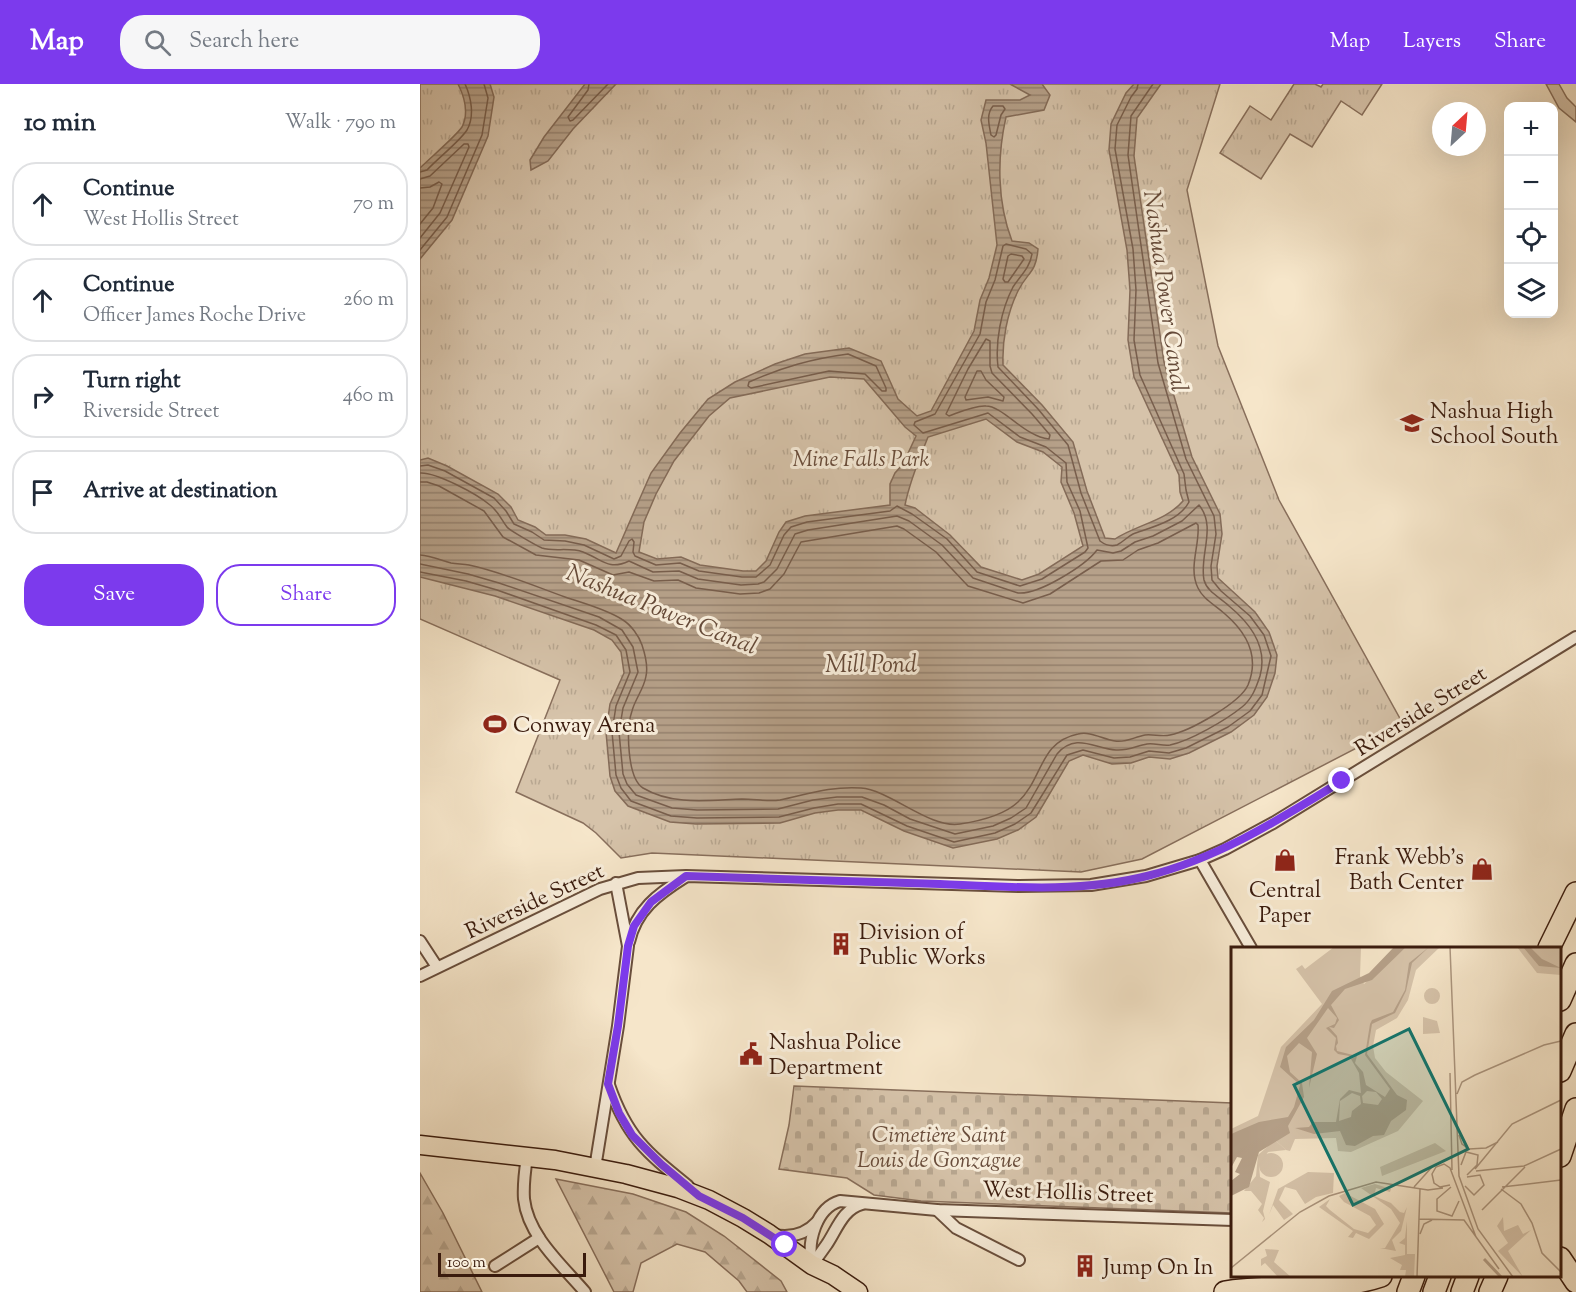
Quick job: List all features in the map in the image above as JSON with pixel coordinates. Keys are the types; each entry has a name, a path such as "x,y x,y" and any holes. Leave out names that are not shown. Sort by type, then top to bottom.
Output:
{"highway":[{"path":"1549,947 1576,893"},
{"path":"1561,998 1576,964"},
{"path":"1561,1069 1576,1034"},
{"path":"1561,1129 1576,1094"},
{"path":"1561,1153 1576,1109"},
{"path":"1561,1260 1576,1282"},
{"path":"1225,1292 1252,1289 1334,1289 1357,1285 1376,1277"},
{"path":"1408,1292 1413,1277"},
{"path":"1434,1292 1439,1277"},
{"path":"1462,1292 1467,1277"},
{"path":"1490,1292 1496,1277"}],"main road":[{"name":"West Hollis Street","path":"420,1145 527,1156 644,1178 699,1196 769,1234 812,1264"},
{"path":"812,1264 837,1292"},
{"path":"812,1264 858,1292"}],"street":[{"name":"Riverside Street","path":"420,976 616,883 656,876 986,886 1092,885 1146,876 1200,860 1273,823 1576,637"},
{"path":"1200,860 1250,947"},
{"path":"595,1168 620,1014 628,946 634,926 643,910 661,893 686,876"},
{"path":"616,883 628,946"},
{"path":"420,941 437,967"},
{"path":"608,1084 619,1113 632,1135 661,1164 699,1196"},
{"path":"527,1156 524,1198 529,1220 539,1238 585,1292"},
{"name":"West Hollis Street","path":"769,1234 792,1236 805,1231 818,1222 830,1206 838,1202 937,1210 1231,1220"},
{"path":"812,1264 846,1213 866,1203"},
{"path":"937,1210 956,1228 1019,1260"},
{"path":"812,1264 811,1245 818,1222"},
{"path":"495,1266 539,1238"}],"green space":[{"name":"Mine Falls Park","path":"420,84 1220,84 1187,190 1218,346 1279,500 1403,724 1142,859 1081,872 652,853 621,858 583,823 516,792 560,680 420,619"},
{"path":"1294,84 1315,84 1321,87 1323,84 1382,84 1362,115 1341,101 1312,147 1290,134 1261,179 1220,153 1250,106 1271,120"},
{"path":"1546,84 1559,84 1567,98 1576,107 1576,122 1559,108 1558,102 1556,102"},
{"name":"Cimetière Saint Louis de Gonzague","path":"794,1086 1231,1103 1231,1213 921,1201 874,1195 847,1178 779,1169 789,1125"},
{"path":"420,1173 443,1213 482,1292 420,1292"},
{"path":"556,1179 633,1194 686,1212 724,1236 781,1281 787,1292 747,1292 739,1281 705,1252 677,1244 641,1263 633,1292 614,1292"}],"water":[{"path":"458,84 490,84 494,97 488,136 452,220 420,259 420,168 462,127 465,105"},
{"path":"585,84 616,84 573,129 548,161 531,170 530,160 544,137"},
{"name":"Mill Pond","path":"1010,84 1042,84 1050,95 1044,110 1006,117 1001,148 1001,195 1012,241 1029,243 1038,249 1033,268 1021,285 1011,308 1004,337 1003,365 1042,405 1073,442 1087,491 1105,538 1115,539 1160,518 1183,501 1179,475 1134,377 1128,340 1130,290 1127,250 1109,150 1111,124 1126,93 1134,84 1161,84 1137,118 1134,156 1164,362 1192,457 1220,514 1222,534 1217,566 1218,578 1255,612 1269,632 1277,655 1275,673 1267,697 1254,715 1231,732 1189,753 1170,759 1149,757 1131,763 1112,764 1083,755 1069,761 1036,817 1018,830 997,839 953,848 904,831 861,810 815,813 780,823 696,824 670,822 628,806 615,791 610,776 606,732 610,704 624,673 621,652 612,640 594,630 495,596 420,577 420,460 428,458 447,466 498,494 511,507 518,520 535,527 546,535 565,535 586,539 616,553 651,473 708,399 735,382 775,364 805,354 849,348 881,361 898,399 917,416 931,411 974,331 980,300 989,278 997,245 986,143 981,120 986,100 1020,100 1030,95","holes":["830,377 864,379 905,427 916,436 903,464 895,473 890,484 890,505 805,516 786,522 766,561 756,571 700,565 681,557 657,559 639,552 644,522 656,494 674,461 709,416 730,398","986,419 1017,442 1043,452 1062,467 1061,482 1074,513 1083,546 1039,574 1022,580 981,567 950,535 915,508 905,505 928,437"]}],"place":[{"name":"Nashua High School South","path":"1412,423"},
{"name":"Conway Arena","path":"495,724"},
{"name":"Central Paper","path":"1285,860"},
{"name":"Frank Webb's Bath Center","path":"1482,869"},
{"name":"Division of Public Works","path":"841,944"},
{"name":"Nashua Police Department","path":"751,1054"},
{"name":"Jump On In","path":"1085,1266"}],"route":[{"path":"785,1245 743,1218 699,1196 661,1164 632,1135 619,1113 608,1084 631,934 643,910 661,893 686,876 1019,886 1092,885 1146,876 1200,860 1273,823 1342,781"}],"water label":[{"name":"Nashua Power Canal","path":"1166,291"},
{"name":"Nashua Power Canal","path":"662,609"}]}
